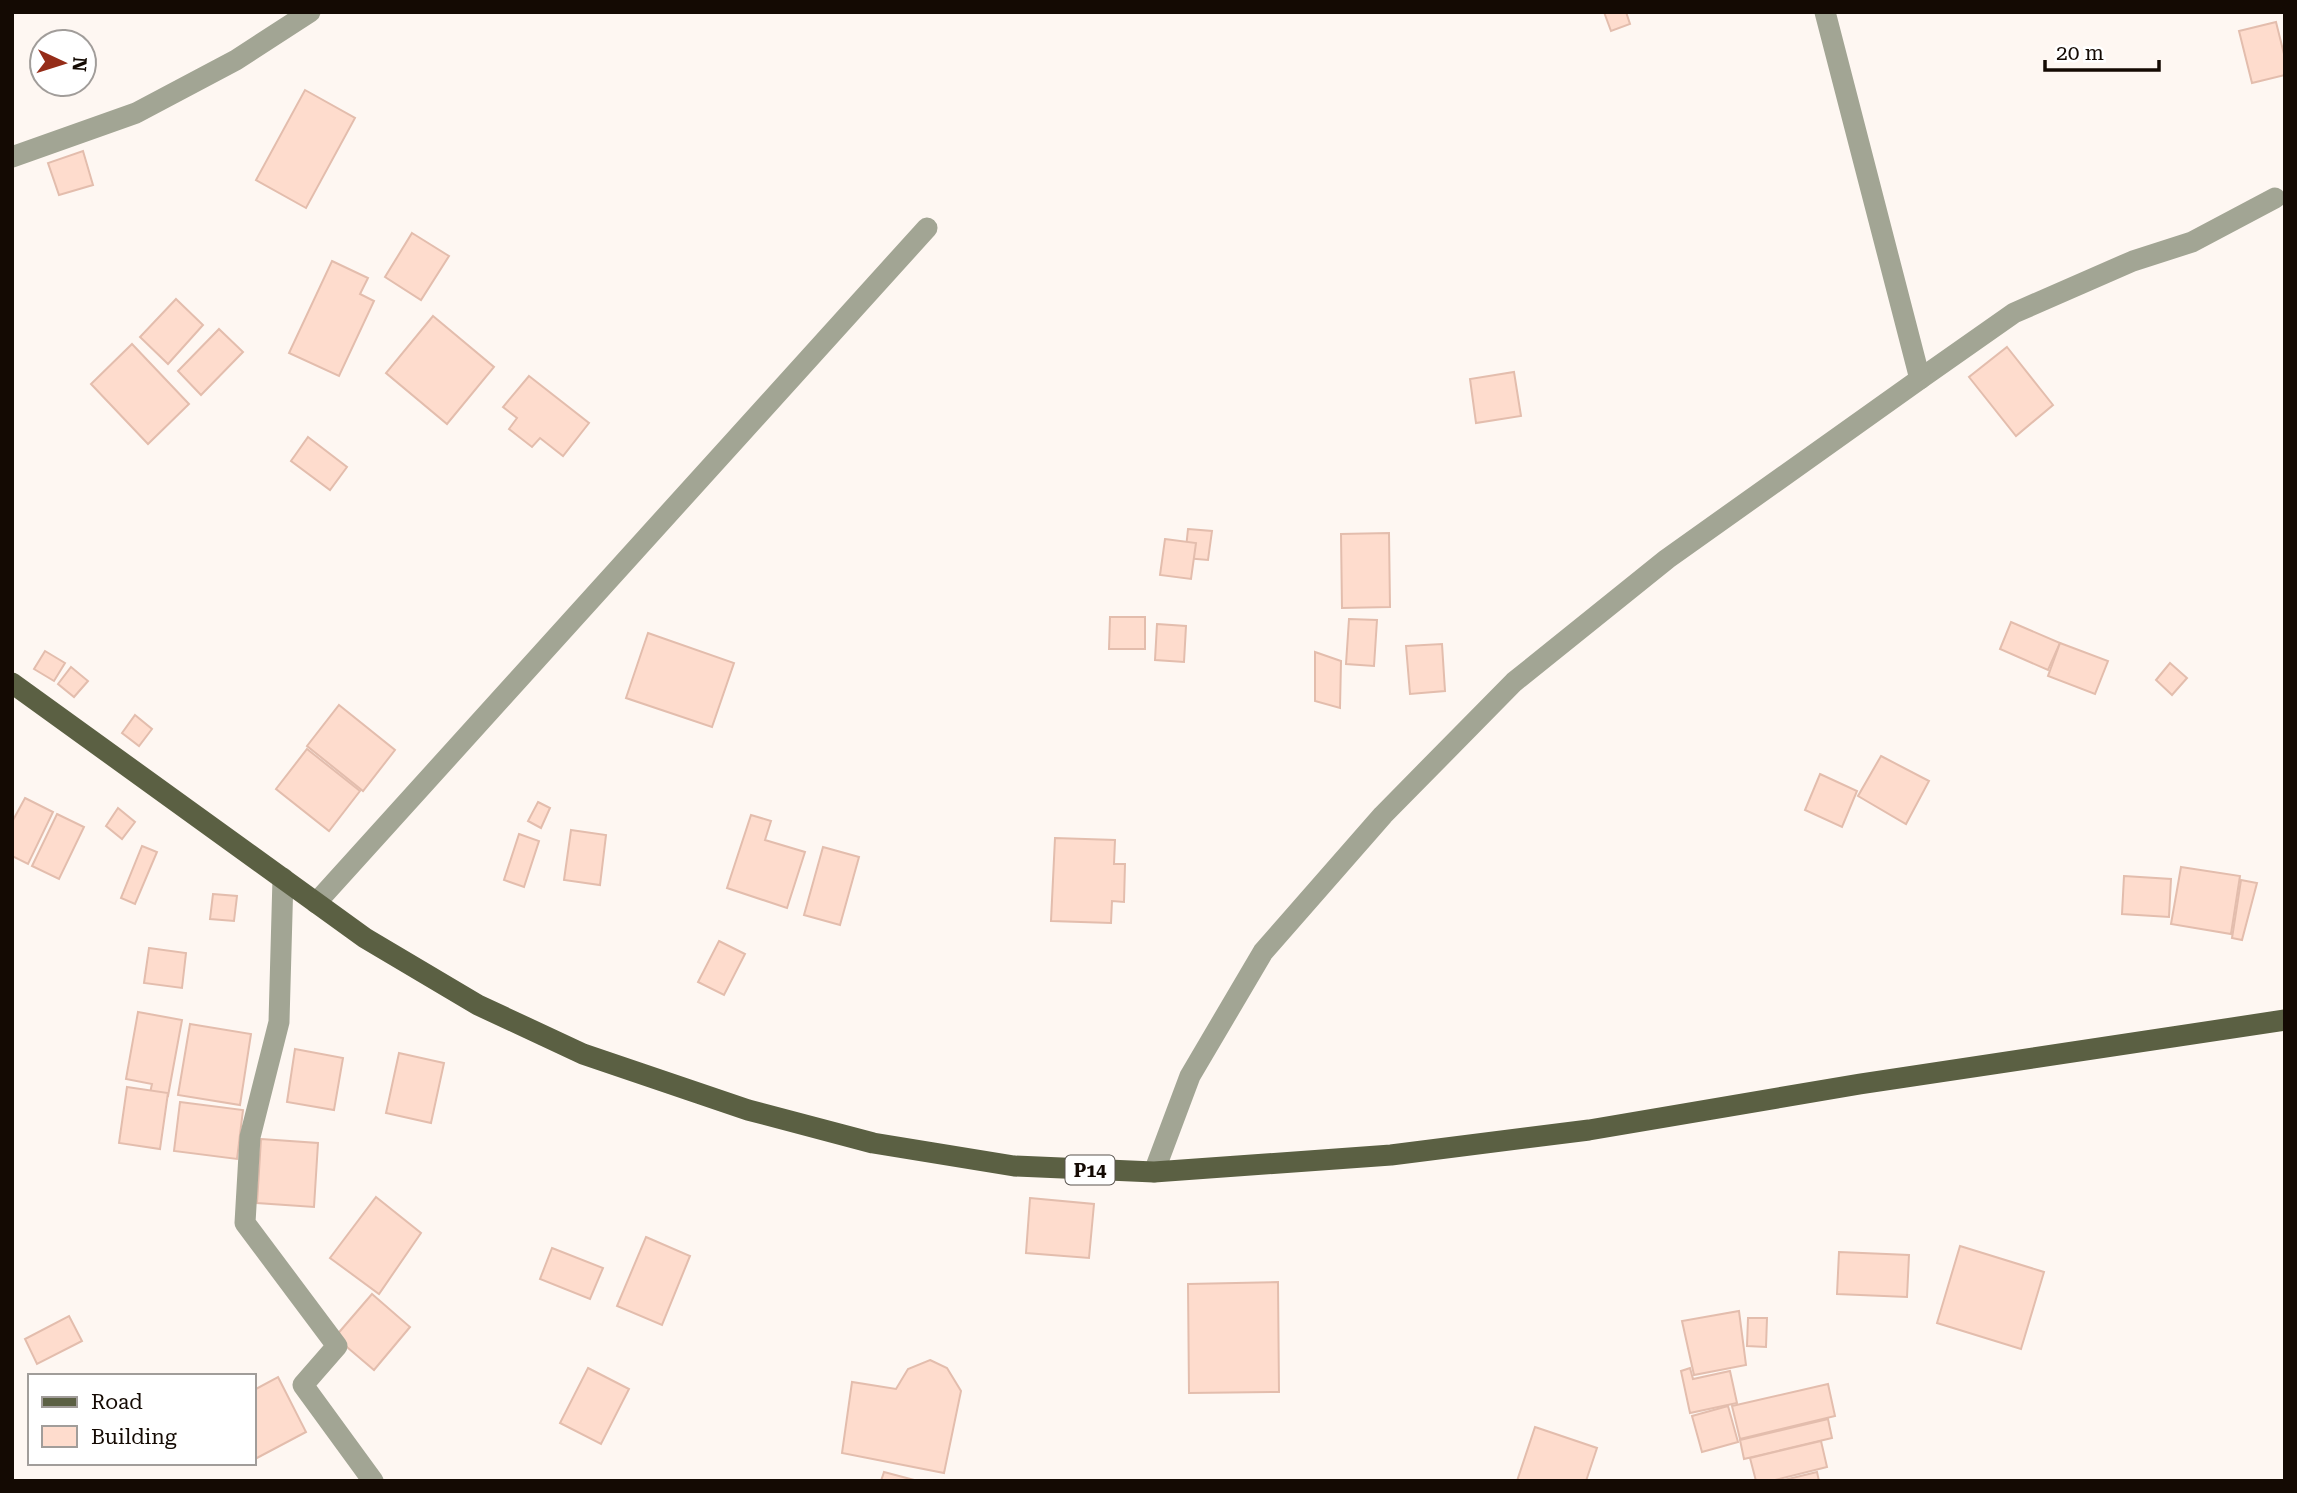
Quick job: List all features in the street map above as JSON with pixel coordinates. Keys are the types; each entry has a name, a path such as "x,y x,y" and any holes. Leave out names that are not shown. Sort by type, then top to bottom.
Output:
{"main road":[{"name":"P14","path":"12,683 365,937 478,1005 583,1054 748,1111 873,1143 1014,1166 1154,1172 1391,1155 1589,1130 1860,1084 2285,1020"}],"street":[{"path":"12,157 136,113 236,60 310,12"},
{"path":"1825,12 1920,379"},
{"path":"1154,1172 1190,1076 1263,952 1382,815 1514,682 1667,559 2014,313 2133,261 2192,242 2275,198"},
{"path":"316,903 927,229"},
{"path":"283,878 279,1022 250,1137 245,1223 337,1346 303,1385 373,1481"}],"building":[{"path":"1604,12 1626,12 1630,24 1611,31"},
{"path":"2276,22 2285,58 2285,75 2252,83 2239,31"},
{"path":"305,90 355,118 306,208 256,180"},
{"path":"83,151 93,185 59,195 48,163"},
{"path":"412,233 449,256 421,300 385,277"},
{"path":"332,261 368,278 360,294 374,301 339,376 289,353"},
{"path":"176,299 203,325 168,364 140,337"},
{"path":"433,316 494,367 447,424 386,373"},
{"path":"219,329 243,352 201,395 178,371"},
{"path":"132,344 189,404 148,444 91,384"},
{"path":"2007,347 2053,405 2016,436 1969,377"},
{"path":"1514,372 1521,416 1476,423 1470,379"},
{"path":"529,376 589,423 563,456 540,438 532,447 509,429 517,418 503,407"},
{"path":"308,437 347,467 330,490 291,461"},
{"path":"1188,529 1212,531 1208,560 1185,558"},
{"path":"1389,533 1390,607 1342,608 1341,534"},
{"path":"1165,539 1196,543 1191,579 1160,575"},
{"path":"1110,617 1145,617 1145,649 1109,649"},
{"path":"1349,619 1377,620 1374,666 1346,664"},
{"path":"2011,622 2060,643 2048,670 2000,649"},
{"path":"1157,624 1186,626 1184,662 1155,660"},
{"path":"648,633 734,663 712,727 626,698"},
{"path":"2060,643 2108,661 2095,694 2048,676"},
{"path":"1442,644 1445,691 1410,694 1406,646"},
{"path":"45,651 65,663 54,681 34,669"},
{"path":"1315,652 1341,661 1340,708 1315,701"},
{"path":"2170,663 2187,678 2172,695 2156,680"},
{"path":"71,667 88,681 74,697 58,684"},
{"path":"339,705 395,750 363,791 307,746"},
{"path":"135,715 152,729 139,746 122,733"},
{"path":"307,749 360,791 329,831 276,789"},
{"path":"1881,756 1929,781 1906,824 1858,796"},
{"path":"1820,774 1857,791 1842,827 1805,810"},
{"path":"25,798 53,812 28,864 12,856 12,822"},
{"path":"538,802 550,808 541,828 528,821"},
{"path":"118,808 135,822 122,839 106,826"},
{"path":"57,814 84,827 59,879 32,866"},
{"path":"751,815 771,821 765,840 805,852 787,908 727,888"},
{"path":"571,830 606,835 600,885 564,880"},
{"path":"519,834 539,841 524,887 504,880"},
{"path":"1055,838 1115,840 1114,864 1125,864 1124,902 1112,901 1111,923 1051,921"},
{"path":"142,846 157,852 135,904 121,898"},
{"path":"823,847 859,857 840,925 804,915"},
{"path":"2181,867 2240,876 2231,934 2171,924"},
{"path":"2124,876 2171,879 2169,917 2122,914"},
{"path":"2241,880 2257,883 2242,940 2232,938"},
{"path":"213,894 237,896 234,921 210,919"},
{"path":"719,941 745,954 724,995 698,982"},
{"path":"149,948 186,953 182,988 144,983"},
{"path":"138,1012 182,1020 168,1096 150,1093 152,1084 126,1079"},
{"path":"190,1024 251,1034 240,1105 178,1095"},
{"path":"295,1049 343,1058 334,1110 287,1102"},
{"path":"399,1053 444,1063 431,1123 386,1113"},
{"path":"127,1087 168,1093 160,1149 119,1143"},
{"path":"180,1102 243,1110 237,1159 174,1151"},
{"path":"261,1139 318,1143 314,1207 257,1203"},
{"path":"376,1197 421,1233 379,1294 330,1258"},
{"path":"1030,1198 1094,1204 1089,1258 1026,1253"},
{"path":"646,1237 690,1256 662,1325 617,1306"},
{"path":"1960,1246 2044,1272 2021,1349 1937,1323"},
{"path":"552,1248 603,1268 590,1299 540,1279"},
{"path":"1839,1252 1909,1255 1907,1297 1837,1294"},
{"path":"1278,1282 1279,1392 1189,1393 1188,1284"},
{"path":"372,1294 410,1327 374,1370 335,1337"},
{"path":"1739,1311 1746,1365 1694,1375 1682,1321"},
{"path":"69,1316 82,1341 37,1364 25,1339"},
{"path":"1748,1318 1767,1318 1766,1347 1747,1346"},
{"path":"930,1360 947,1368 961,1391 944,1473 842,1453 852,1382 896,1389 908,1369"},
{"path":"588,1368 629,1389 601,1444 560,1423"},
{"path":"1690,1368 1693,1379 1730,1371 1737,1403 1690,1413 1681,1371"},
{"path":"278,1377 306,1432 256,1458 256,1389"},
{"path":"1828,1384 1835,1416 1740,1439 1732,1406"},
{"path":"1728,1406 1738,1442 1702,1452 1692,1416"},
{"path":"1828,1419 1832,1438 1744,1459 1740,1440"},
{"path":"1535,1427 1597,1448 1586,1481 1517,1481"},
{"path":"1821,1441 1827,1467 1771,1481 1756,1481 1750,1458"},
{"path":"884,1472 918,1481 881,1481"},
{"path":"1817,1472 1819,1481 1780,1481"}]}
